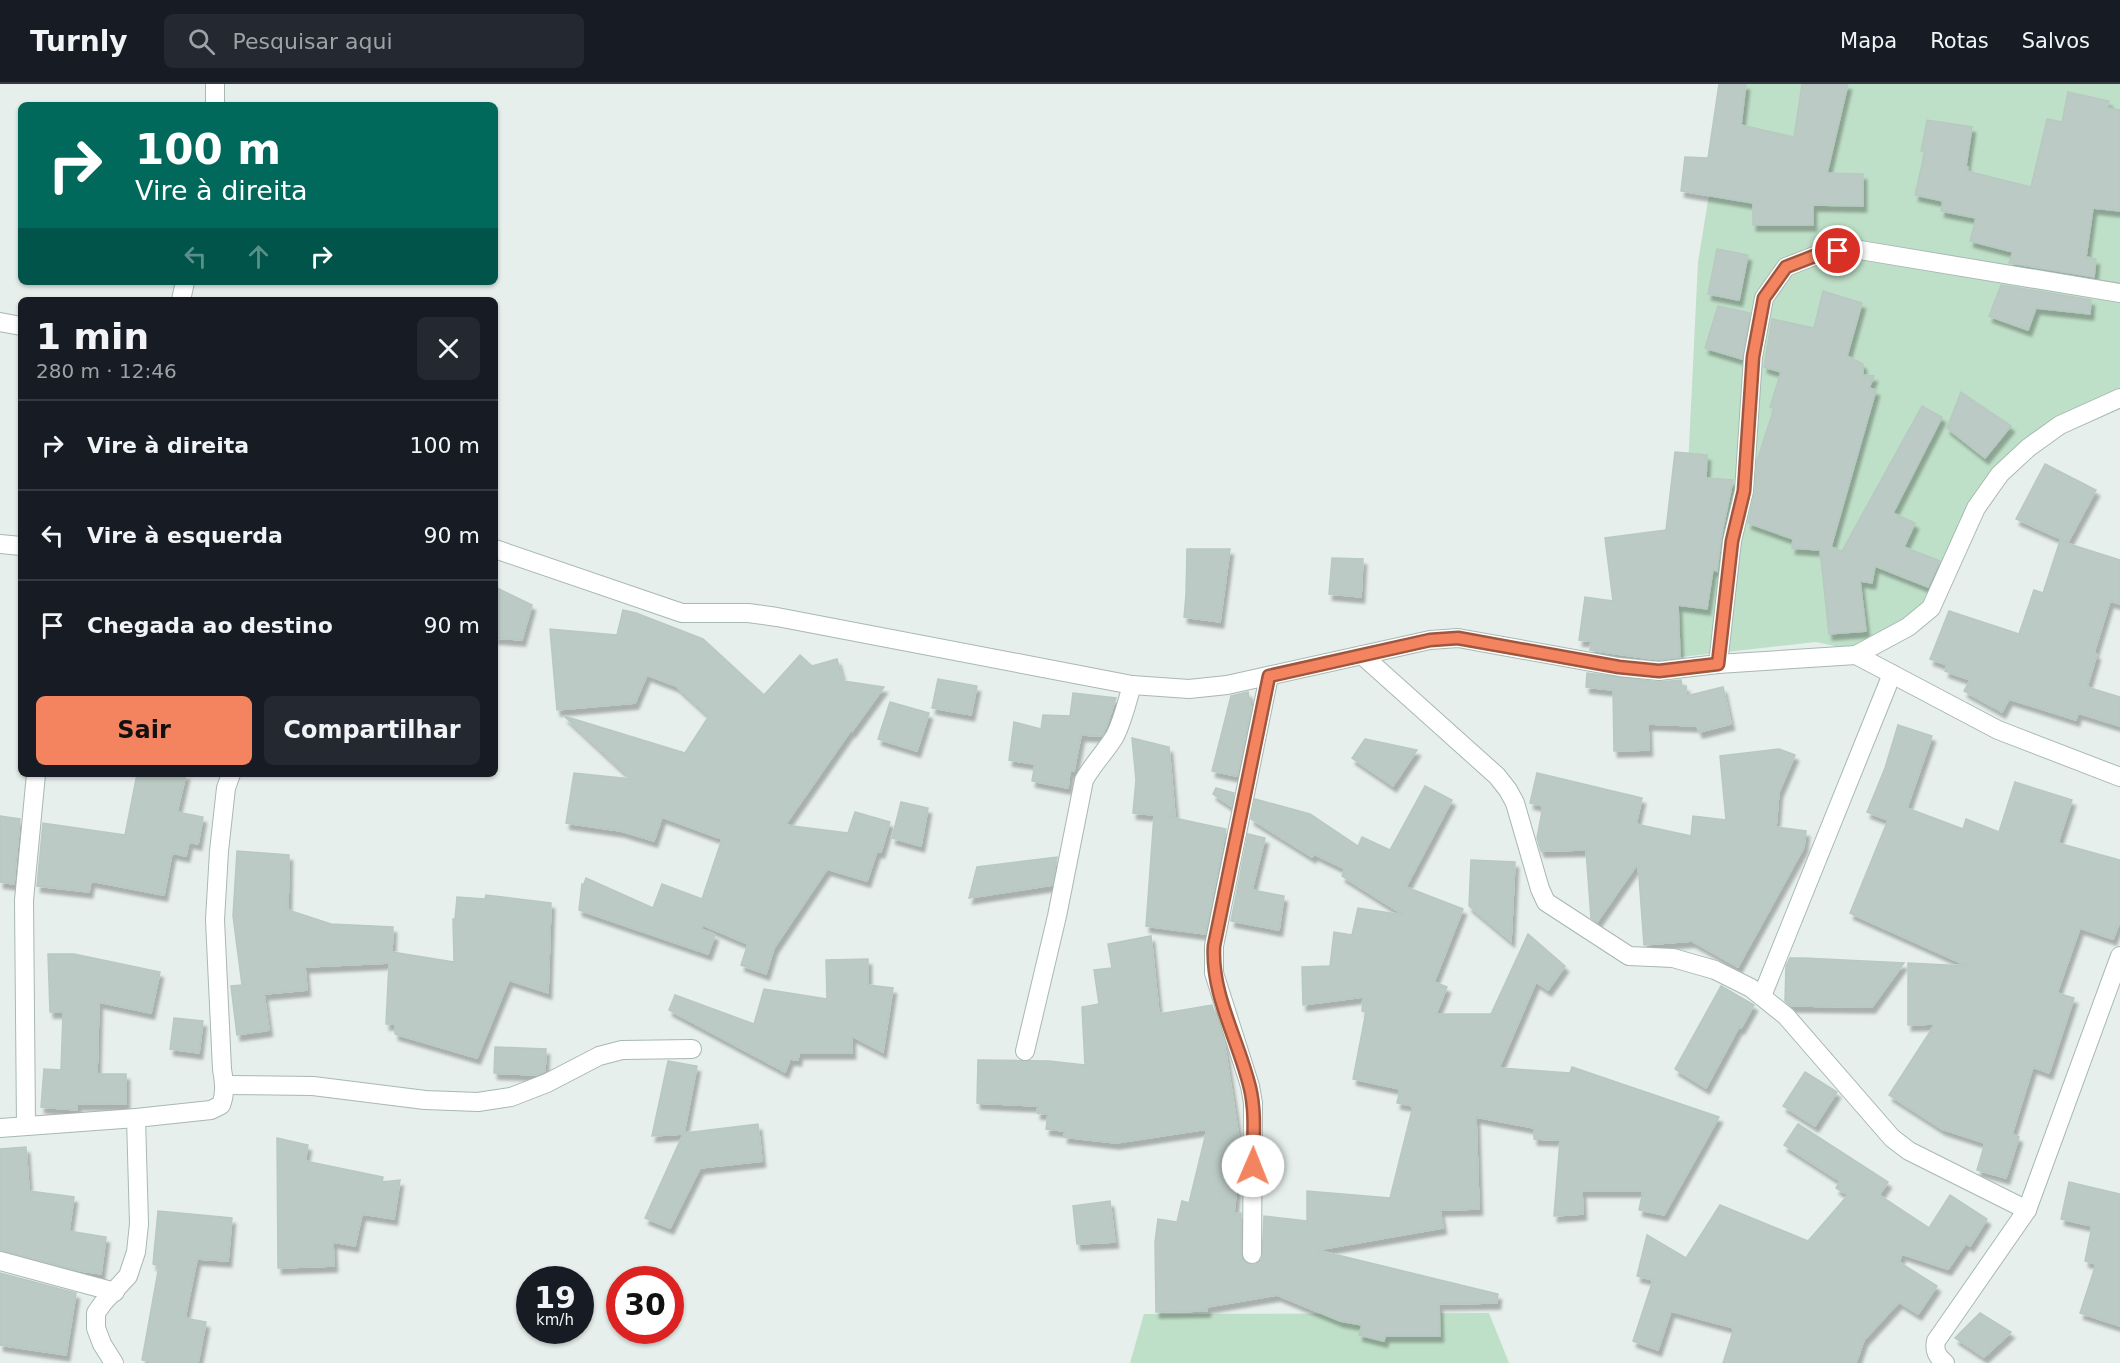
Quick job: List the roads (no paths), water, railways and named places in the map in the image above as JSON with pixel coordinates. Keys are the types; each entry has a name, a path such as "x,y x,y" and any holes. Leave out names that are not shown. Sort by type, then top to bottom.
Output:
{"street":[{"path":"215,84 215,102"},
{"path":"1718,664 1732,541 1744,491 1753,357 1764,298 1786,267 1822,253 1854,249 2120,293"},
{"path":"0,322 18,325"},
{"path":"498,550 682,613 748,613 777,617 1132,685 1189,689 1227,685 1430,640 1458,638 1619,667 1659,671 1718,664 1856,655 1908,627 1931,608 1976,508 2000,474 2028,448 2060,425 2120,398"},
{"path":"0,544 18,546"},
{"path":"1362,655 1497,776 1508,790 1515,803 1540,889 1546,902 1629,956 1673,958 1715,970 1751,988 1786,1016 1892,1138 1909,1151 2027,1210"},
{"path":"1856,655 1998,730 2120,777"},
{"path":"1762,996 1892,674"},
{"path":"1252,1254 1253,1103 1250,1086 1220,994 1213,961 1214,946 1269,676"},
{"path":"1025,1051 1057,916 1084,780 1114,737 1132,685"},
{"path":"26,1125 24,900 36,777"},
{"path":"0,1128 136,1118 211,1110 221,1105 225,1096 225,1085 222,1069 215,920 219,851 226,788 230,777"},
{"path":"1945,1363 1934,1349 1936,1341 2027,1210 2120,956"},
{"path":"225,1085 313,1086 425,1100 478,1102 511,1097 547,1083 599,1056 622,1050 692,1049"},
{"path":"114,1363 102,1344 96,1328 96,1313 102,1303 128,1276 136,1252 139,1224 136,1118"},
{"path":"0,1261 115,1292"}]}
